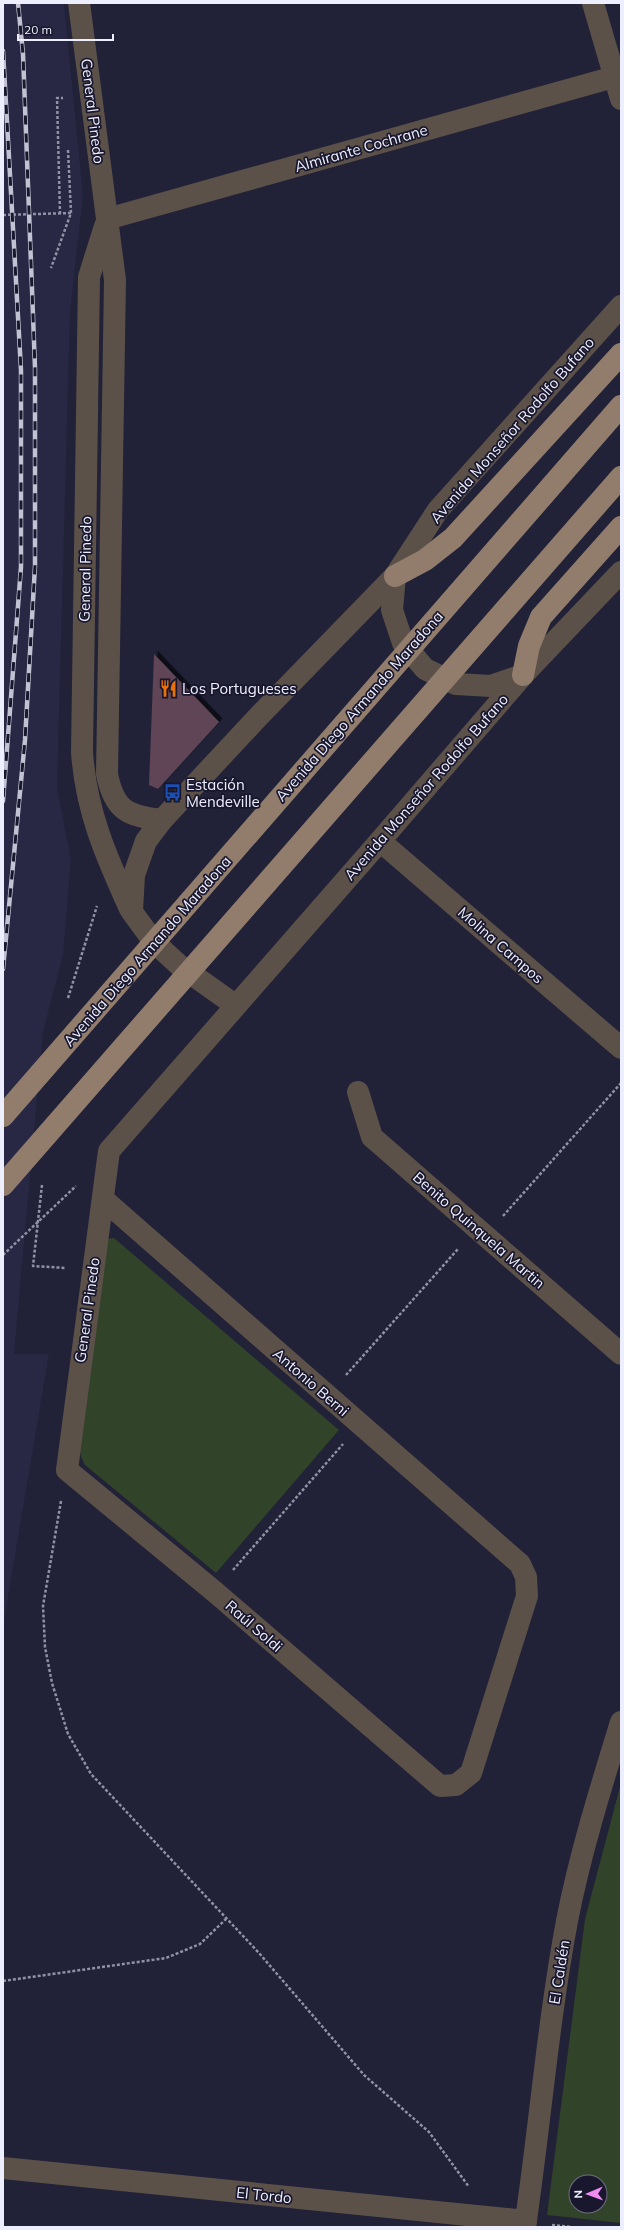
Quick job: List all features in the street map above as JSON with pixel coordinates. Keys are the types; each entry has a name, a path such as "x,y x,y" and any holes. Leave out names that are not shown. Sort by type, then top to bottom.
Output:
{"main road":[{"path":"395,576 425,560 453,538 621,354"},
{"name":"Avenida Diego Armando Maradona","path":"3,1116 621,406"},
{"path":"3,1185 621,477"},
{"path":"523,675 529,646 541,617 621,528"}],"street":[{"name":"General Pinedo","path":"79,3 115,280 107,774 110,790 116,803 127,812 140,817 162,820"},
{"path":"593,3 621,99"},
{"name":"Almirante Cochrane","path":"107,219 614,77"},
{"name":"General Pinedo","path":"107,219 89,277 82,752 84,783 91,812 110,865 132,912"},
{"name":"Avenida Monseñor Rodolfo Bufano","path":"132,912 134,875 146,841 162,820 395,576 438,510 621,306"},
{"name":"Avenida Monseñor Rodolfo Bufano","path":"109,1150 380,841 523,675 621,572"},
{"path":"395,576 392,610 403,643 425,670 456,684 470,685 491,686 523,675"},
{"name":"Molina Campos","path":"380,841 621,1048"},
{"path":"132,912 154,942 180,966 235,1005"},
{"name":"Benito Quinquela Martin","path":"358,1092 372,1137 621,1354"},
{"name":"General Pinedo","path":"66,1470 109,1150"},
{"name":"Antonio Berni","path":"103,1199 520,1564 526,1577 527,1596 470,1773 456,1785 440,1786"},
{"name":"Raúl Soldi","path":"66,1470 214,1592 440,1786"},
{"name":"El Caldén","path":"526,2224 552,2020 568,1920 596,1804 621,1722"},
{"name":"El Tordo","path":"3,2168 484,2218 526,2224"}],"path":[{"path":"60,214 57,98 68,98"},
{"path":"51,268 71,213 68,143"},
{"path":"3,215 71,213"},
{"path":"3,1256 81,1181"},
{"path":"214,1592 360,1425"},
{"path":"66,1470 43,1606 45,1647 52,1683 68,1734 91,1774 259,1953 364,2075 428,2132 469,2188 484,2218"},
{"path":"3,1981 166,1958 200,1944 226,1919"}],"shaded area":[{"path":"3,3 64,3 83,195 70,313 57,787 71,860 63,955 43,1032 14,1354 49,1354 3,1627"}],"green space":[{"path":"114,1238 339,1430 216,1573 85,1465 81,1457 79,1445 106,1239"},
{"path":"621,1783 621,2223 547,2215 585,1919"}],"building":[{"name":"Los Portugueses","path":"154,654 219,722 158,789 149,785"}],"railway":[{"path":"3,969 25,740 35,566 35,368 23,54 18,3"},
{"path":"3,51 21,370 21,567 3,801"}],"place":[{"name":"Los Portugueses","path":"169,688"},
{"name":"Estación Mendeville","path":"173,793"}]}
